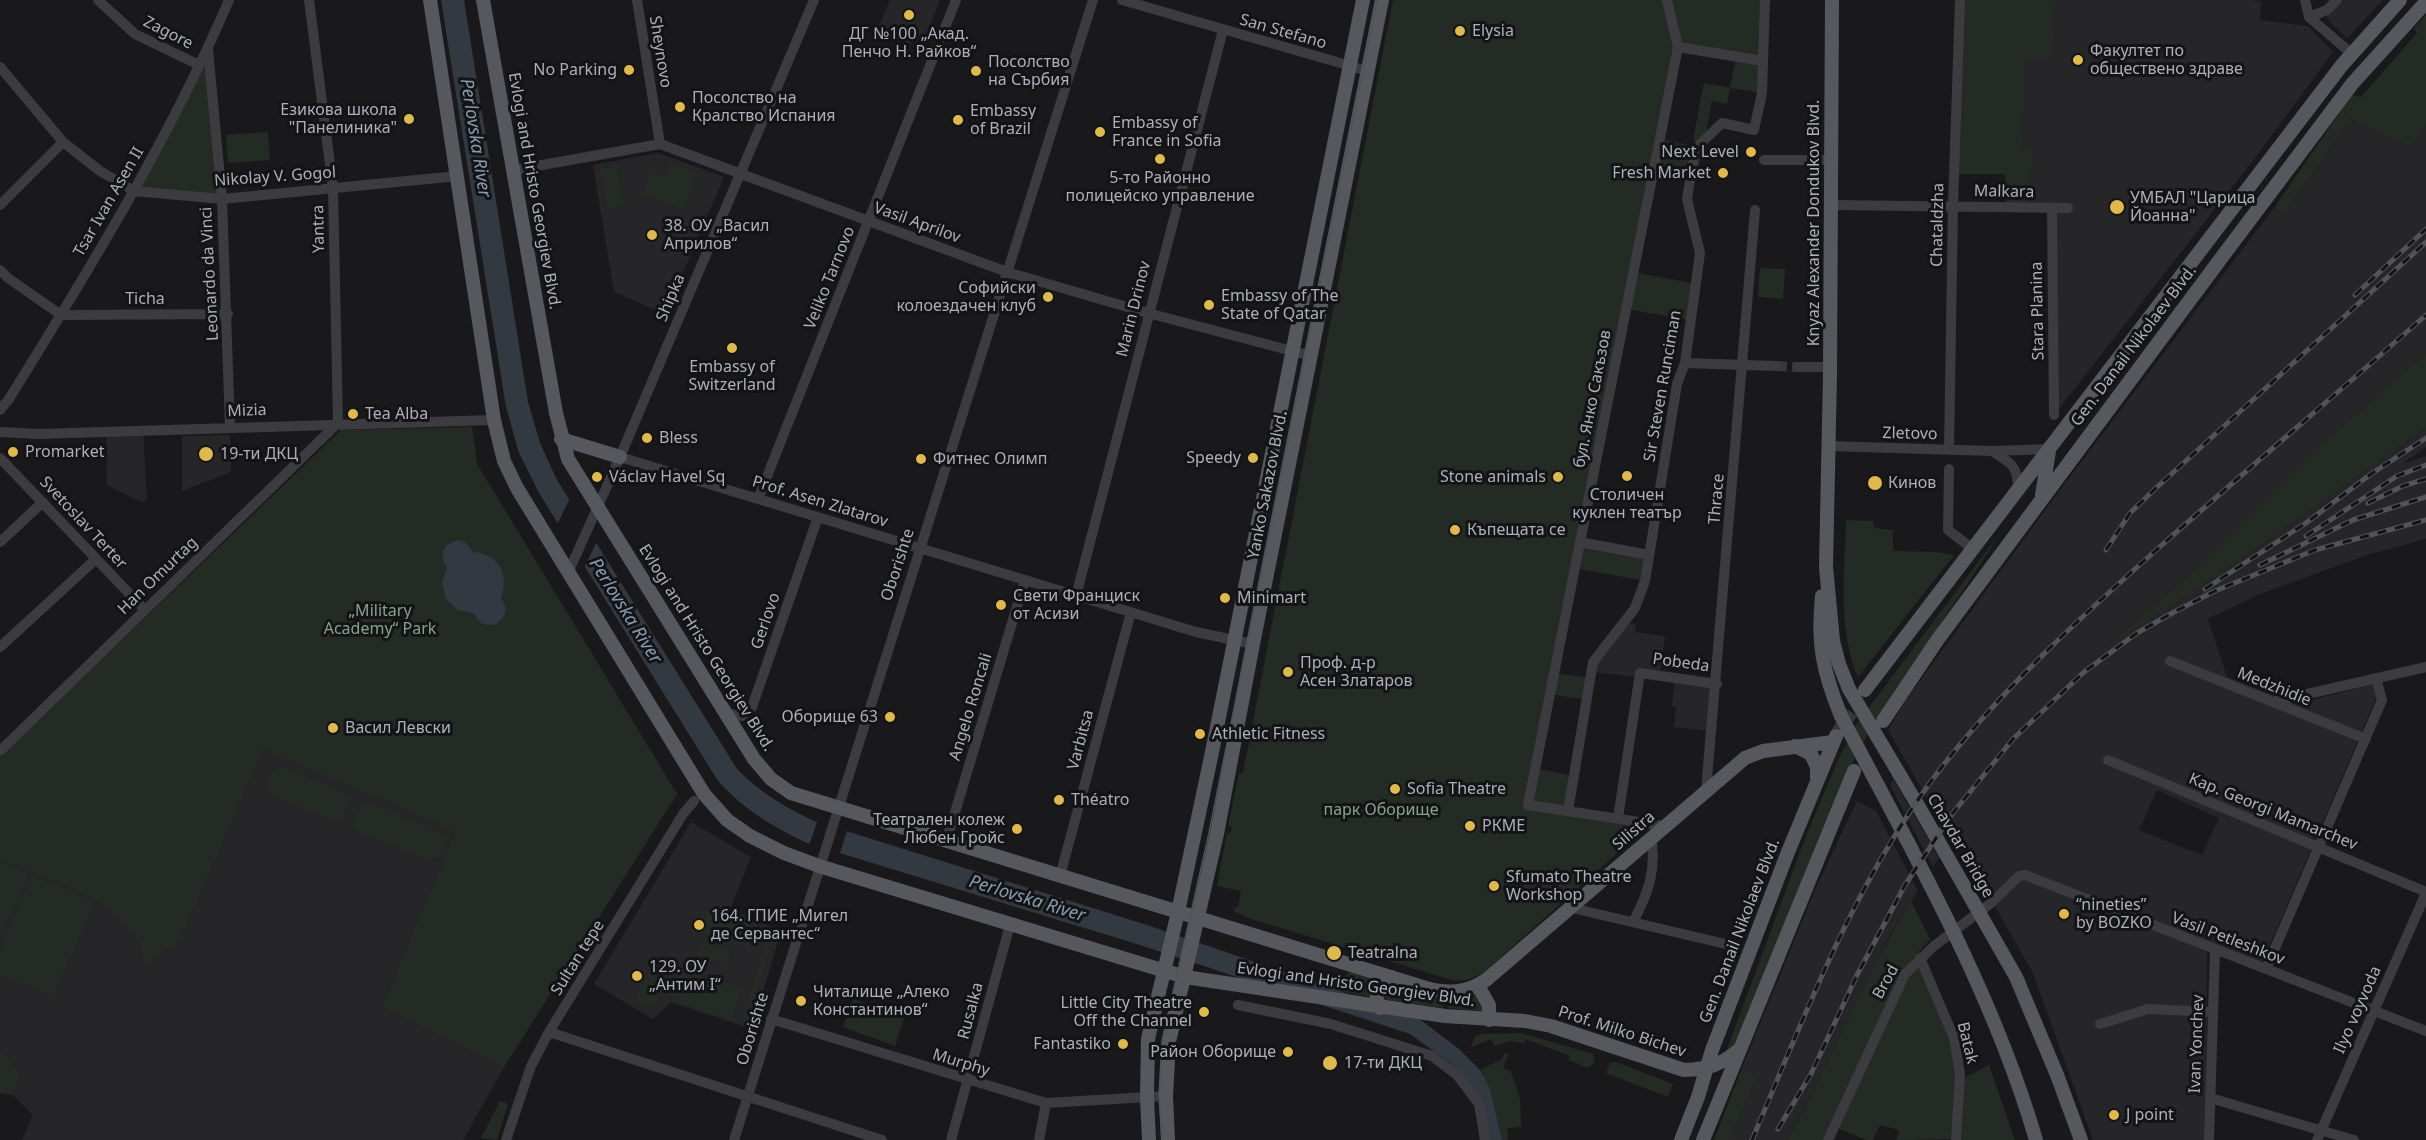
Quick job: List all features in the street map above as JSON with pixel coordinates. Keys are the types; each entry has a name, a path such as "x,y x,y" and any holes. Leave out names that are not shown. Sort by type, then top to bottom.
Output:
{"main road":[{"name":"Evlogi and Hristo Georgiev Blvd.","path":"430,0 494,420 504,461 512,479 568,573 704,794 727,820 750,836 784,853 819,866 1185,977 1380,1008 1489,1020 1489,1005 1478,986 1465,991 1445,992 1392,977 838,808 791,793 771,779 754,759 729,714 568,459 561,439 483,0"},
{"name":"Yanko Sakazov Blvd.","path":"1149,1140 1148,1039 1178,912 1363,0"},
{"name":"Yanko Sakazov Blvd.","path":"1168,1140 1166,1096 1169,1042 1199,918 1382,0"},
{"name":"Knyaz Alexander Dondukov Blvd.","path":"1828,446 1832,0"},
{"name":"Gen. Danail Nikolaev Blvd.","path":"1865,690 2352,54 2400,0"},
{"name":"Gen. Danail Nikolaev Blvd.","path":"1883,721 1938,639 2067,462 2352,84 2426,2"},
{"path":"561,439 620,457"},
{"name":"Chavdar Bridge","path":"1828,446 1826,567 1819,627 1827,681 1841,716 1964,952 2002,1040 2036,1140"},
{"path":"2042,496 2049,449 2067,462"},
{"name":"Chavdar Bridge","path":"1826,567 1833,641 1849,689 2016,977 2057,1074 2081,1140"},
{"name":"Gen. Danail Nikolaev Blvd.","path":"1681,1140 1834,739"},
{"name":"Silistra","path":"1478,986 1745,758 1763,751 1834,739"},
{"path":"1794,746 1804,749 1814,759 1817,780"},
{"path":"1703,1140 1854,771"},
{"path":"1380,1008 1377,992 1382,984 1392,977"},
{"name":"Prof. Milko Bichev","path":"1489,1020 1525,1021 1551,1026 1684,1070 1706,1070 1740,1049"}],"street":[{"name":"Zagore","path":"98,0 135,34 199,65"},
{"name":"Tsar Ivan Asen II","path":"0,410 61,315 134,191 208,49 229,0"},
{"name":"Yantra","path":"309,0 333,188 338,423"},
{"name":"Sheynovo","path":"637,0 660,144"},
{"name":"Shipka","path":"568,573 620,457 814,0"},
{"name":"Veliko Tarnovo","path":"758,499 956,0"},
{"name":"Oborishte","path":"734,1140 1093,0"},
{"name":"San Stefano","path":"1122,0 1368,71"},
{"name":"бул. Янко Сакъзов","path":"1568,811 1528,805 1678,47 1667,0"},
{"name":"Sir Steven Runciman","path":"1568,811 1593,662 1635,608 1645,581 1677,384 1685,363 1700,252 1687,199 1697,147 1722,123 1754,130 1762,93 1765,0"},
{"name":"Chataldzha","path":"1949,450 1953,206 1960,0"},
{"path":"2305,0 2308,18 2352,54"},
{"path":"2308,18 2327,10 2337,0"},
{"name":"Marin Drinov","path":"1076,596 1222,30"},
{"path":"1678,47 1763,62"},
{"name":"Leonardo da Vinci","path":"208,49 222,199 228,314 230,427"},
{"name":"Nikolay V. Gogol","path":"0,67 63,142 100,171 134,191 222,199 458,176"},
{"path":"0,205 63,142"},
{"name":"Vasil Aprilov","path":"513,170 660,144 1008,272 1148,313 1311,356"},
{"path":"1764,160 1831,160"},
{"name":"Malkara","path":"1831,205 2068,208"},
{"name":"Stara Planina","path":"2052,208 2054,415"},
{"name":"Thrace","path":"1706,790 1717,684 1755,210"},
{"path":"0,270 61,315"},
{"name":"Ticha","path":"61,315 228,314"},
{"path":"1685,363 1777,366"},
{"path":"1798,367 1830,367"},
{"name":"Mizia","path":"0,432 38,434 494,420"},
{"name":"Han Omurtag","path":"0,751 338,423"},
{"name":"Zletovo","path":"1828,446 1992,451 2049,449"},
{"path":"1992,451 2014,467 2018,477 2018,490"},
{"name":"Prof. Asen Zlatarov","path":"620,457 1196,632 1253,644"},
{"name":"Svetoslav Terter","path":"0,458 144,609"},
{"path":"1949,469 1948,530 1973,549"},
{"path":"0,542 43,502"},
{"name":"Gerlovo","path":"729,714 742,716 752,707 818,518"},
{"path":"1580,542 1649,555"},
{"path":"0,647 96,559"},
{"name":"Angelo Roncali","path":"946,842 1025,580"},
{"name":"Varbitsa","path":"1060,876 1131,612"},
{"name":"Medzhidie","path":"2170,661 2366,739"},
{"path":"2272,702 2426,667"},
{"name":"Pobeda","path":"1617,818 1640,673 1717,684"},
{"path":"2266,969 2382,700 2376,678"},
{"name":"Kap. Georgi Mamarchev","path":"2108,760 2426,892"},
{"name":"Sultan tepe","path":"508,1140 531,1066 549,1032 683,814 694,801"},
{"path":"1568,811 1665,825"},
{"path":"1633,922 1651,884 1653,864 1651,837"},
{"name":"Vasil Petleshkov","path":"2019,876 2025,875 2426,1031"},
{"name":"Brod","path":"1828,1140 1905,974 1920,958 1988,906 2019,876"},
{"name":"Ilyo voyvoda","path":"2319,1135 2426,892"},
{"path":"1572,908 1730,945"},
{"name":"Rusalka","path":"951,1140 1010,925"},
{"name":"Ivan Yonchev","path":"2209,1140 2215,950"},
{"name":"Batak","path":"1920,958 1954,1038 1960,1074 1956,1140"},
{"path":"1238,1005 1331,1024 1432,1056 1457,1075 1479,1104 1485,1140 1473,1140"},
{"path":"2100,1024 2148,1009 2212,1012"},
{"name":"Murphy","path":"771,1019 967,1081 1046,1103 1166,1096"},
{"path":"549,1032 882,1140"},
{"path":"2210,1098 2319,1135 2354,1140"},
{"path":"1039,1140 1046,1103"}],"shaded area":[{"name":"ДГ №100 „Акад. Пенчо Н. Райков“","path":"890,0 940,0 923,42 913,38 911,44 877,30"},
{"name":"УМБАЛ \"Царица Йоанна\"","path":"1960,0 2253,0 2261,2 2260,20 2308,26 2333,52 2257,155 2054,415 2052,208 2006,207 2005,174 1954,174"},
{"path":"2343,0 2382,1 2347,38 2326,18"},
{"path":"2350,119 2411,148 2426,124 2426,353 2315,450 2201,564 2101,651 2257,548 2426,428 2426,447 2402,464 2426,456 2426,539 2370,554 2260,594 2208,619 2227,677 2296,704 2383,682 2262,963 2207,942 2206,1140 2093,1140 2033,973 1956,838 1952,841 1888,730 1906,700 2063,486 2274,208 2284,215","holes":["2157,790 2219,818 2202,855 2139,830"]},
{"name":"38. ОУ „Васил Априлов“","path":"658,153 724,177 665,314 614,292 593,165"},
{"name":"„Military Academy“ Park","path":"472,427 477,464 677,794 504,1067 463,1140 22,1140 33,1115 13,1095 0,1093 0,757"},
{"path":"143,430 147,500 141,502 107,485 106,431"},
{"name":"19-ти ДКЦ","path":"230,435 231,472 182,491 182,436"},
{"path":"1627,623 1636,624 1635,632 1665,636 1660,671 1638,668 1636,677 1595,672 1597,662"},
{"path":"1675,677 1717,684 1713,731 1674,727 1676,707 1672,706"},
{"path":"1893,779 1939,858 1933,867 1890,785"},
{"path":"1857,801 1876,811 1918,891 1890,934 1824,1072 1787,1140 1729,1140 1758,1075 1742,1068 1815,890"},
{"name":"164. ГПИЕ „Мигел де Сервантес“","path":"691,822 751,857 730,909 781,931 752,1029 671,1002 653,1019 594,984"}],"green space":[{"name":"парк Оборище","path":"1393,0 1662,0 1674,43 1524,808 1642,828 1642,831 1482,974 1467,980 1455,981 1245,917 1234,911 1235,907 1238,907 1241,891 1217,886 1227,833 1231,833 1232,827 1228,826 1239,773 1243,773"},
{"path":"1667,0 1765,0 1762,93 1730,88 1736,57 1678,47"},
{"path":"1960,0 2056,0 2052,57 2025,57 2023,148 2031,149 2032,155 2031,207 2006,207 2005,174 1954,174"},
{"path":"2426,15 2426,124 2411,148 2350,119 2284,215 2274,208 2352,95 2361,97 2417,33 2414,28"},
{"path":"208,49 222,199 134,191"},
{"path":"1704,83 1730,88 1727,104 1712,101 1704,142 1693,140"},
{"path":"268,132 270,160 228,163 226,135"},
{"path":"1660,139 1697,147 1691,174 1654,167"},
{"path":"671,163 698,173 684,210 642,195 650,172 666,178"},
{"path":"616,165 625,206 608,210 599,169"},
{"path":"1760,268 1785,269 1783,299 1758,297"},
{"path":"1633,272 1696,284 1690,320 1626,309"},
{"path":"2426,353 2426,428 2257,548 2096,656 2201,564 2315,450"},
{"name":"„Military Academy“ Park","path":"472,427 477,464 677,794 504,1067 382,1007 456,831 263,749 179,942 156,956 147,967 143,964 139,944 128,926 110,910 65,885 0,859 0,757 341,430"},
{"path":"1846,520 1873,521 1874,528 1893,530 1893,551 1937,552 1954,555 1858,677 1851,659 1845,620"},
{"path":"2000,533 1902,680 1848,772 1734,1046 1726,1052 1806,836 1839,758 1856,725"},
{"path":"1580,542 1649,555 1645,581 1575,568"},
{"path":"1554,673 1590,678 1586,700 1550,694"},
{"path":"283,766 345,793 349,797 347,809 340,820 335,821 270,794 267,785 269,777 274,770"},
{"path":"1538,769 1574,776 1568,808 1532,802"},
{"path":"370,803 441,832 446,842 440,857 429,860 357,831 353,824 361,806"},
{"path":"0,862 29,874 0,938"},
{"path":"32,875 94,902 53,997 0,974 0,950"},
{"path":"1911,901 1930,939 1901,973 1823,1140 1787,1140 1878,959"},
{"path":"707,910 748,922 741,945 700,933"},
{"path":"768,934 774,936 749,1020 743,1018"},
{"path":"702,942 731,950 727,964 698,955"},
{"path":"1920,958 1932,982 1960,1074 1956,1139 1896,1140 1899,1130 1880,1125 1873,1140 1867,1140 1834,1127 1905,974"},
{"path":"682,970 741,989 731,1020 672,1001"},
{"path":"651,971 669,981 652,1008 635,998"},
{"path":"1349,972 1376,980 1372,997 1323,988 1323,985 1337,985"},
{"path":"1391,985 1442,1000 1443,1008 1386,1000 1382,995"},
{"path":"1480,997 1484,1011 1448,1008 1448,1000"},
{"path":"853,999 904,1018 895,1046 843,1027"},
{"path":"1521,1033 1593,1054 1595,1062 1588,1068 1569,1060 1570,1056 1526,1039 1524,1043 1510,1041 1495,1046 1491,1039 1471,1047 1475,1037 1481,1034"},
{"path":"0,1052 8,1057 19,1074 13,1095 0,1093"},
{"path":"1505,1053 1509,1053 1503,1068 1511,1071 1520,1099 1521,1127 1507,1128 1508,1140 1501,1140 1500,1129 1481,1069 1501,1060"},
{"path":"1616,1062 1673,1084 1668,1097 1606,1073 1610,1063"},
{"path":"1989,1065 2015,1140 1961,1140 1963,1079"},
{"path":"1742,1068 1758,1075 1729,1140 1714,1140"},
{"path":"500,1101 508,1104 497,1140 481,1138"}],"water":[{"name":"Perlovska River","path":"441,0 464,0 528,402 540,443 557,480 737,769 773,798 814,821 1147,925 1418,1018 1459,1049 1480,1070 1490,1089 1502,1140 1486,1140 1473,1092 1453,1065 1410,1034 1140,945 807,843 759,816 718,781 539,493 519,453 506,407"},
{"path":"459,540 465,542 473,552 495,561 503,573 501,598 506,609 502,619 495,625 482,624 474,614 458,610 446,599 442,583 447,567 443,554 446,546"}],"pier":[{"path":"571,496 598,539 583,570 556,527"},
{"path":"818,819 848,828 839,856 809,846"}],"tunnel":[{"path":"1777,366 1798,367"},
{"path":"1836,736 1851,712"}],"tram line":[{"path":"1162,1140 1159,1096 1162,1041 1209,833 1377,0"}],"railway":[{"path":"2355,295 2426,229"},
{"path":"2106,550 2130,513 2426,242"},
{"path":"1752,1140 1812,999 1855,907 1906,818 1960,744 2043,654 2102,598 2426,315"},
{"path":"2205,589 2306,523 2371,474 2426,438"},
{"path":"2306,536 2397,476 2426,465"},
{"path":"2368,503 2403,486 2426,479"},
{"path":"2260,565 2353,520 2426,497"},
{"path":"1778,1129 1811,1074 1857,975 1905,885 1952,814 2013,739 2084,672 2137,633 2215,591 2315,550 2426,520"}],"place":[{"name":"ДГ №100 „Акад. Пенчо Н. Райков“","path":"909,15"},
{"name":"Elysia","path":"1460,31"},
{"name":"Факултет по обществено здраве","path":"2078,60"},
{"name":"No Parking","path":"629,70"},
{"name":"Посолство на Сърбия","path":"976,71"},
{"name":"Посолство на Кралство Испания","path":"680,107"},
{"name":"Езикова школа \"Панелиника\"","path":"409,119"},
{"name":"Embassy of Brazil","path":"958,120"},
{"name":"Embassy of France in Sofia","path":"1100,132"},
{"name":"Next Level","path":"1751,152"},
{"name":"5-то Районно полицейско управление","path":"1160,159"},
{"name":"Fresh Market","path":"1723,173"},
{"name":"УМБАЛ \"Царица Йоанна\"","path":"2117,207"},
{"name":"38. ОУ „Васил Априлов“","path":"652,235"},
{"name":"Софийски колоездачен клуб","path":"1048,297"},
{"name":"Embassy of The State of Qatar","path":"1209,305"},
{"name":"Embassy of Switzerland","path":"732,348"},
{"name":"Tea Alba","path":"353,414"},
{"name":"Bless","path":"647,438"},
{"name":"Promarket","path":"13,452"},
{"name":"19-ти ДКЦ","path":"206,454"},
{"name":"Speedy","path":"1253,458"},
{"name":"Фитнес Олимп","path":"921,459"},
{"name":"Столичен куклен театър","path":"1627,476"},
{"name":"Václav Havel Sq","path":"597,477"},
{"name":"Stone animals","path":"1558,477"},
{"name":"Кинов","path":"1875,483"},
{"name":"Къпещата се","path":"1455,530"},
{"name":"Minimart","path":"1225,598"},
{"name":"Свети Франциск от Асизи","path":"1001,605"},
{"name":"Проф. д-р Асен Златаров","path":"1288,672"},
{"name":"Оборище 63","path":"890,717"},
{"name":"Васил Левски","path":"333,728"},
{"name":"Athletic Fitness","path":"1200,734"},
{"name":"Sofia Theatre","path":"1395,789"},
{"name":"Théatro","path":"1059,800"},
{"name":"РКМЕ","path":"1470,826"},
{"name":"Театрален колеж Любен Гройс","path":"1017,829"},
{"name":"Sfumato Theatre Workshop","path":"1494,886"},
{"name":"“nineties” by BOZKO","path":"2064,914"},
{"name":"164. ГПИЕ „Мигел де Сервантес“","path":"699,925"},
{"name":"Teatralna","path":"1334,953"},
{"name":"129. ОУ „Антим I“","path":"637,976"},
{"name":"Читалище „Алеко Константинов“","path":"801,1001"},
{"name":"Little City Theatre Off the Channel","path":"1204,1012"},
{"name":"Fantastiko","path":"1123,1044"},
{"name":"Район Оборище","path":"1288,1052"},
{"name":"17-ти ДКЦ","path":"1330,1063"},
{"name":"J point","path":"2114,1115"}]}
